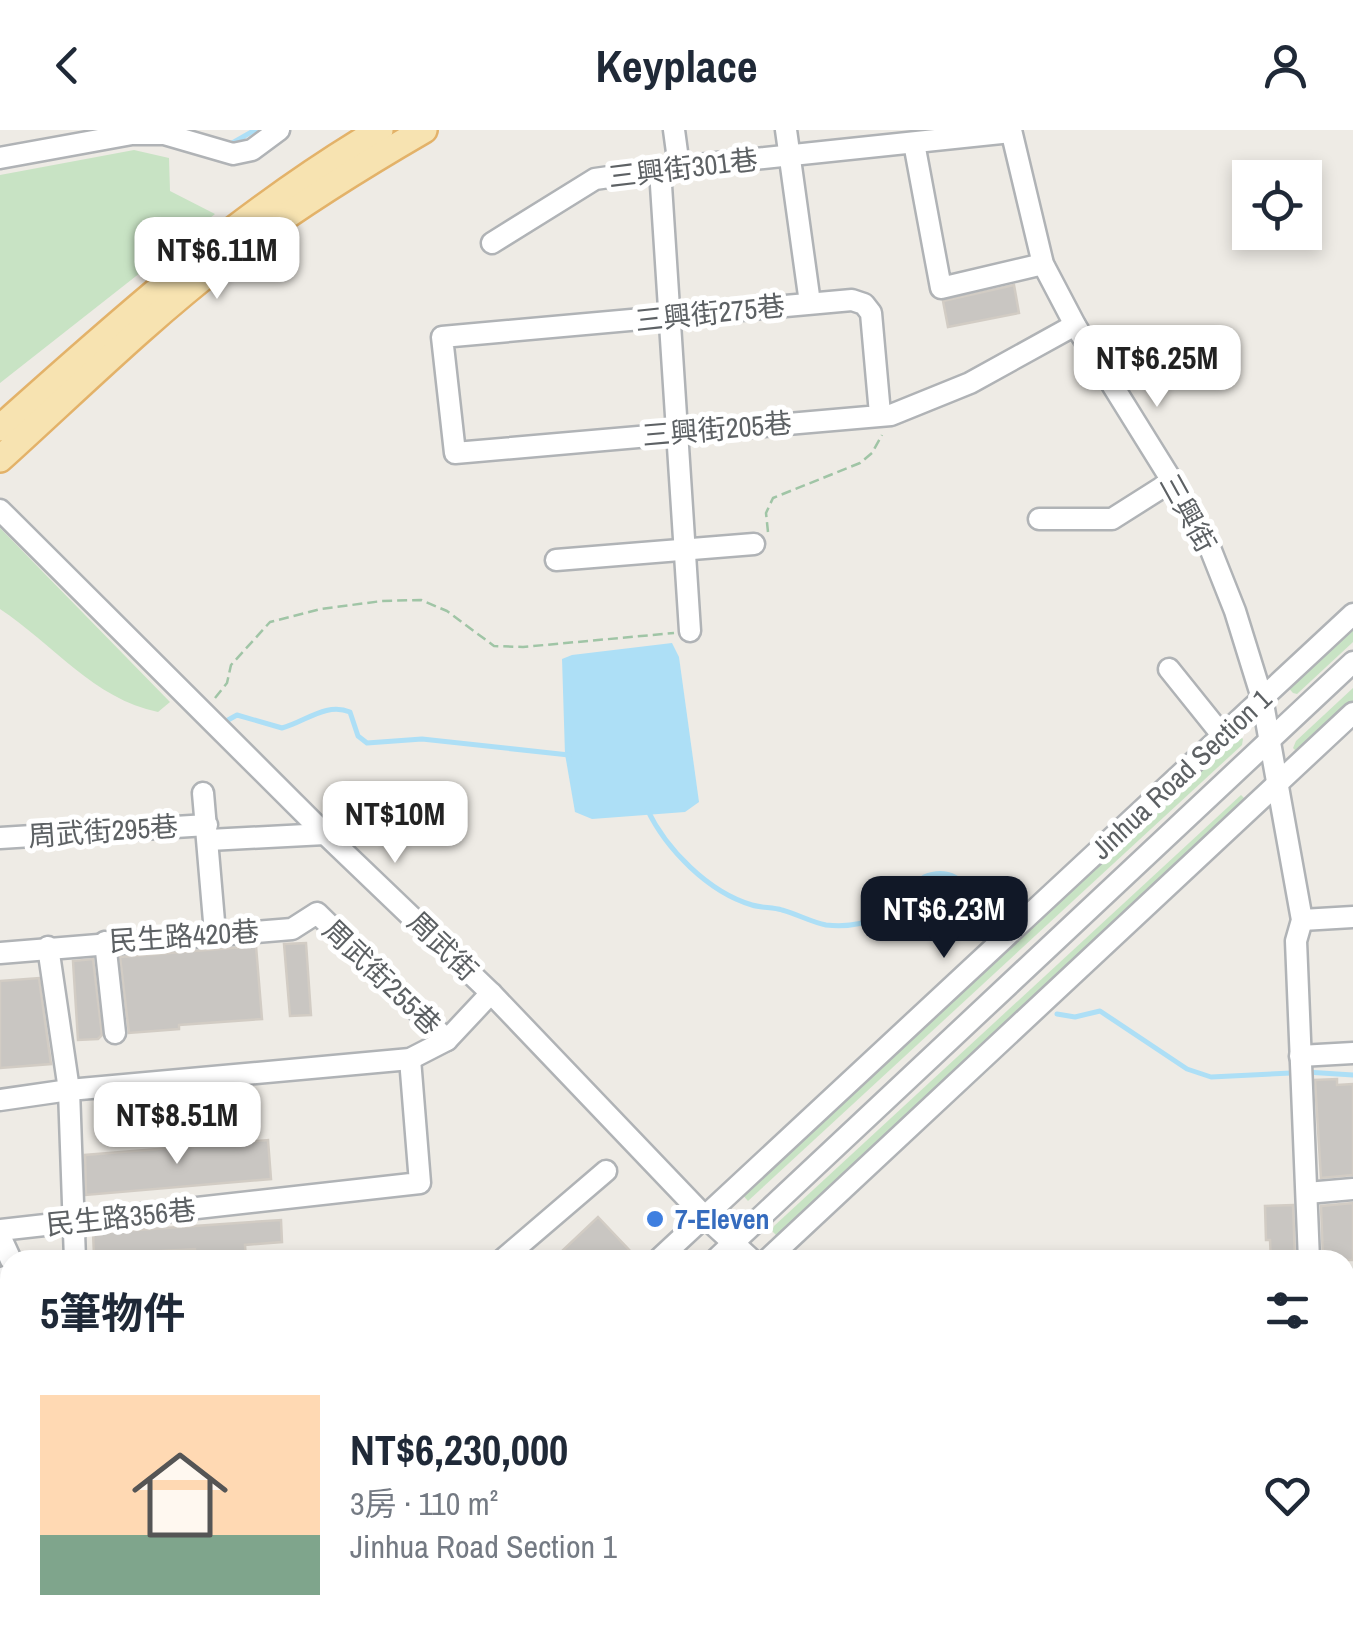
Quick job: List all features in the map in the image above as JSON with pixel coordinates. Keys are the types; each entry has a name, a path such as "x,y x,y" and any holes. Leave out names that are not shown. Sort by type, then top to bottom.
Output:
{"main road":[{"path":"0,428 174,273 264,205 362,141 424,130"},
{"path":"0,458 156,316 362,141"}],"street":[{"path":"0,158 148,134 164,134 233,154 252,150 279,130"},
{"path":"674,130 668,318 690,631"},
{"path":"786,130 810,303"},
{"name":"三興街301巷","path":"492,244 595,179 1011,131"},
{"name":"三興街","path":"1011,131 1043,264 1074,325 1210,548 1262,698 1302,920 1296,941 1309,1250"},
{"path":"914,143 942,288 1043,264"},
{"name":"三興街275巷","path":"442,337 852,300 864,304 871,312 886,414"},
{"name":"三興街205巷","path":"442,337 454,453 886,414 970,383 1074,325"},
{"path":"1040,519 1112,519 1172,481"},
{"name":"周武街","path":"0,510 491,993 706,1218 743,1250"},
{"path":"556,560 754,544"},
{"name":"Jinhua Road Section 1","path":"669,1250 1353,614"},
{"name":"Jinhua Road Section 1","path":"726,1250 1353,662"},
{"path":"1169,669 1222,735"},
{"path":"778,1250 1353,714"},
{"path":"204,793 215,933"},
{"name":"周武街295巷","path":"0,838 208,832 326,834"},
{"name":"民生路420巷","path":"0,953 292,928 317,913"},
{"name":"周武街255巷","path":"317,913 447,1040"},
{"path":"1302,920 1353,917"},
{"path":"105,942 115,1033"},
{"path":"48,947 69,1090 74,1250"},
{"name":"周武街255巷","path":"410,1059 447,1040 491,993"},
{"path":"1300,1056 1353,1053"},
{"path":"0,1100 69,1090 410,1059"},
{"name":"民生路356巷","path":"0,1233 420,1183 410,1059"},
{"path":"514,1250 606,1170"},
{"path":"1307,1194 1353,1190"}],"path":[{"path":"754,544 766,538 766,513 773,498 860,463 879,442 886,414"},
{"path":"205,714 226,683 231,665 270,622 320,608 382,600 421,600 447,611 494,646 690,631"}],"green space":[{"path":"134,150 169,158 170,191 215,214 0,383 0,175"},
{"path":"0,528 170,702 158,712 114,695 0,609"},
{"path":"1353,621 1353,642 1297,694 1293,693 1286,685"},
{"path":"1353,688 1353,709 1298,753 1293,748 1296,741"},
{"path":"1238,734 1242,745 748,1201 741,1193"},
{"path":"1241,795 1247,801 778,1237 772,1231 774,1226"}],"water":[{"path":"672,643 679,657 699,802 685,812 592,819 575,812 565,754 562,659"}],"building":[{"path":"1014,285 1019,313 948,327 943,301"},
{"path":"306,943 311,1015 290,1016 284,944"},
{"path":"256,946 262,1019 129,1033 120,957"},
{"path":"93,959 102,1035 98,1039 78,1040 73,961"},
{"path":"39,978 51,1064 0,1068 0,981"},
{"path":"1337,1079 1337,1085 1353,1084 1353,1175 1321,1178 1315,1080"},
{"path":"268,1140 271,1179 86,1195 85,1155"},
{"path":"1353,1203 1353,1250 1323,1250 1321,1206"},
{"path":"1293,1205 1295,1250 1270,1250 1270,1240 1266,1240 1265,1206"},
{"path":"598,1217 629,1250 563,1250"},
{"path":"281,1220 282,1242 245,1245 245,1250 94,1250 93,1233"}],"waterway":[{"path":"227,146 255,130"},
{"path":"228,720 237,715 282,728 332,709 350,712 358,736 367,743 422,739 569,755"},
{"path":"647,809 665,839 690,867 720,890 752,905 779,909 826,925 856,924 894,908 924,877 950,875 977,900 992,936"},
{"path":"1057,1014 1075,1017 1100,1011 1187,1069 1211,1077 1291,1073"},
{"path":"1306,1072 1353,1075"}],"place":[{"name":"7-Eleven","path":"655,1219"}]}
